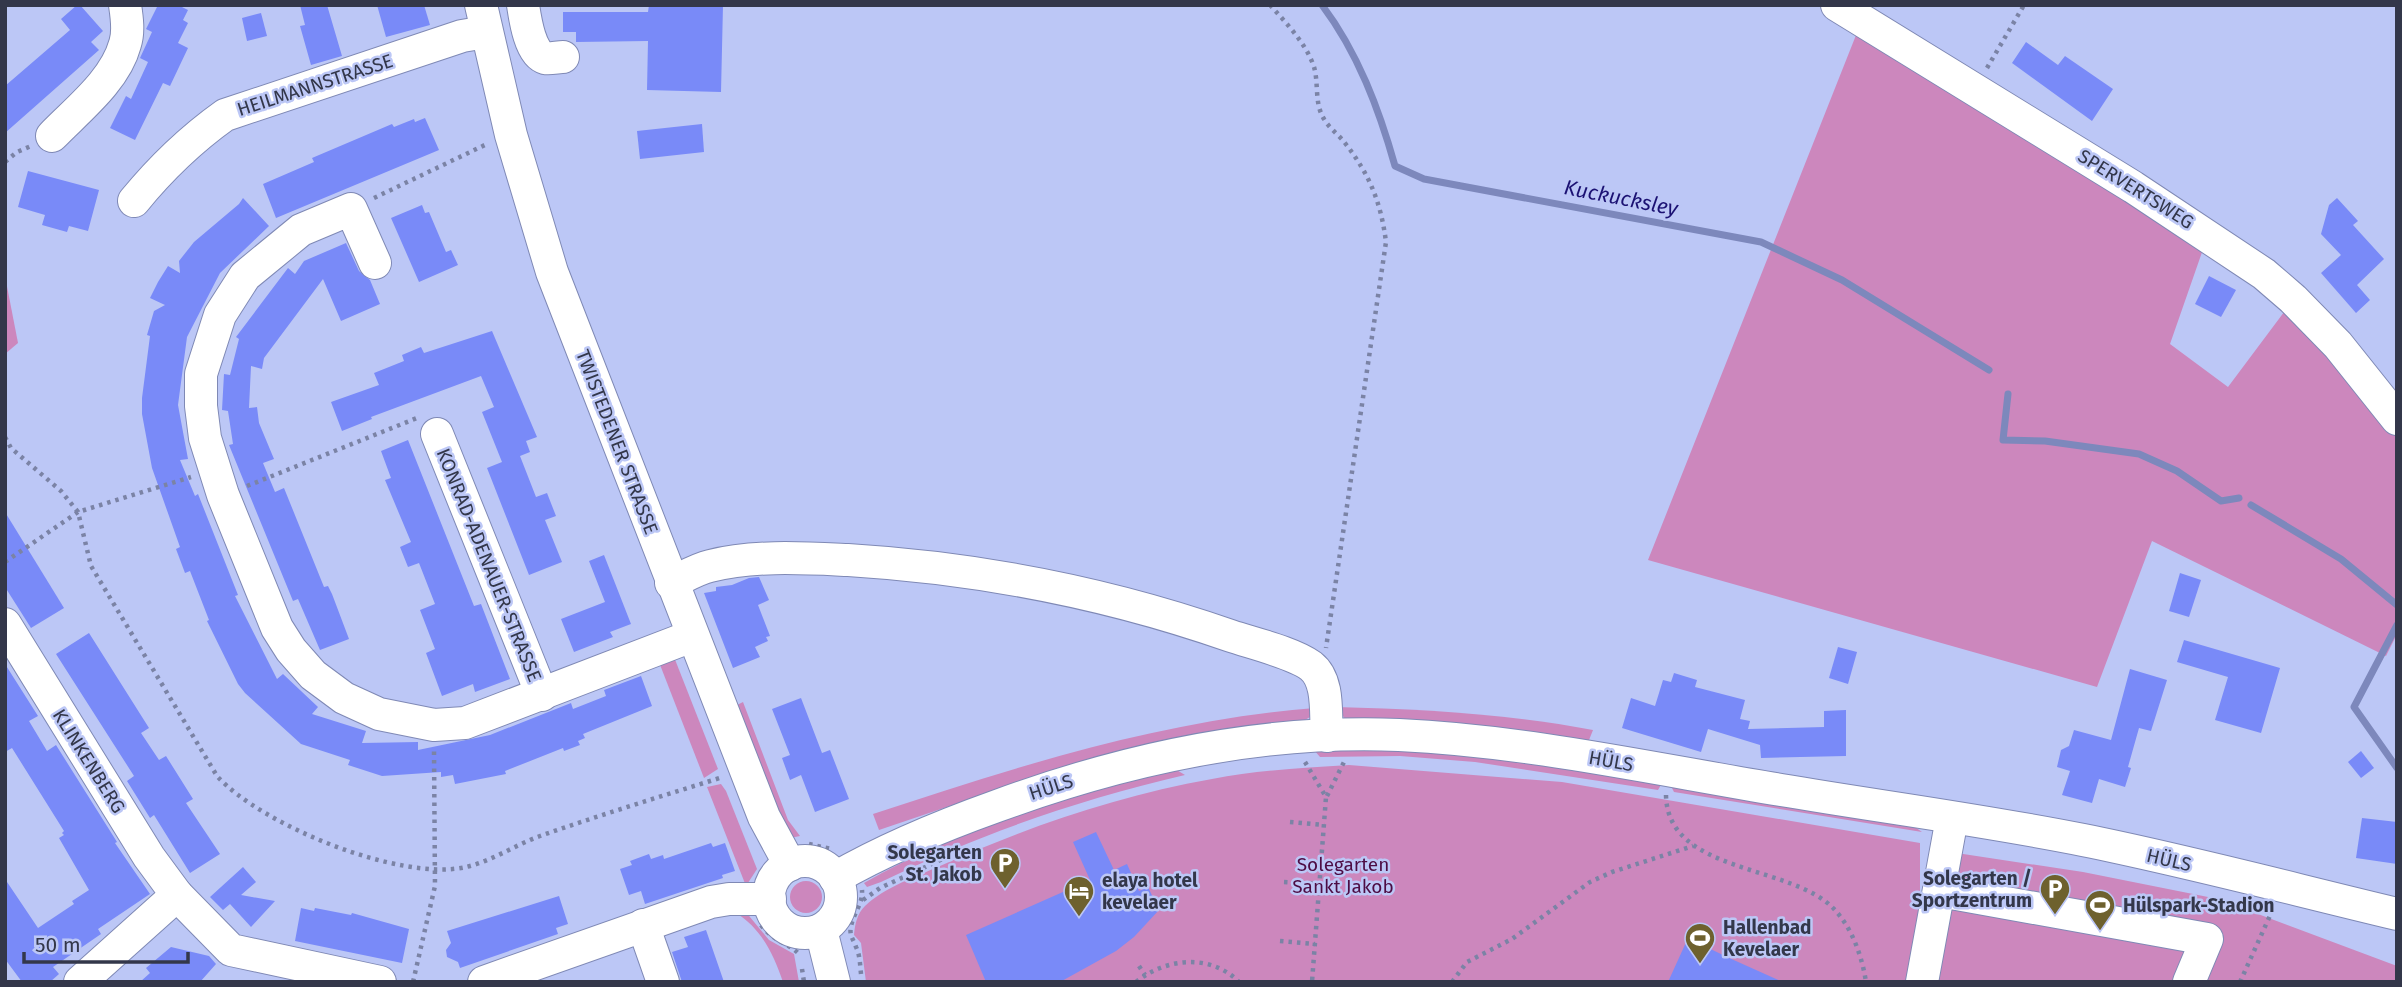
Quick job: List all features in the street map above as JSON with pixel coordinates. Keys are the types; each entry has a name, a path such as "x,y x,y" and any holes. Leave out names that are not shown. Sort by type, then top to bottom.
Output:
{"street":[{"path":"52,136 103,83 117,62 125,45 125,5"},
{"path":"523,5 532,44 539,54 545,58 562,57"},
{"name":"SPERVERTSWEG","path":"1837,5 2133,187 2263,274 2293,299 2338,345 2397,419"},
{"name":"TWISTEDENER STRASSE","path":"484,19 511,135 552,272 764,817 790,865"},
{"name":"HEILMANNSTRASSE","path":"134,201 200,132 225,115 462,36 484,19"},
{"path":"351,209 375,263"},
{"name":"KONRAD-ADENAUER-STRASSE","path":"351,209 301,230 245,276 220,315 201,374 205,438 219,483 277,628 291,650 313,675 344,698 379,714 433,725 465,723 692,636"},
{"name":"KONRAD-ADENAUER-STRASSE","path":"437,434 542,695"},
{"path":"671,583 716,565 787,558 871,562 938,569 1061,589 1146,608 1311,666 1320,677 1324,690 1330,755"},
{"name":"KLINKENBERG","path":"5,624 149,858 177,895 231,950 310,975 380,982"},
{"name":"HÜLS","path":"835,878 918,836 1040,790 1098,772 1202,748 1330,755 1398,735 1518,745 2084,840 2397,914"},
{"path":"1922,982 1952,818"},
{"path":"484,982 710,902 759,899 771,888 775,878 790,865 810,862 820,864 835,878 840,888 838,912 824,939 834,982"},
{"path":"1940,891 2207,939 2189,982"},
{"path":"80,982 177,895"},
{"path":"759,899 786,928 824,939"},
{"path":"643,925 663,982"}],"path":[{"path":"1270,5 1297,36 1314,67 1317,99 1324,119 1370,179 1382,211 1386,242 1320,677"},
{"path":"1975,89 2024,5"},
{"path":"351,209 511,135"},
{"path":"5,562 79,512 219,483 430,413 437,434"},
{"path":"5,437 11,448 61,491 79,512 91,566 204,757 226,786 294,829 321,841 403,865 436,869 467,867 536,837 725,776"},
{"path":"414,982 435,886 433,725"},
{"path":"1312,982 1330,755"},
{"path":"1293,764 1306,763 1330,755 1356,760"},
{"path":"1306,763 1326,797"},
{"path":"1653,793 1680,798"},
{"path":"1666,795 1667,810 1676,831 1694,845 1717,857 1799,888 1833,907 1854,940 1864,966 1866,982"},
{"path":"1290,822 1324,825"},
{"path":"863,900 880,888 974,845"},
{"path":"1452,982 1467,962 1511,939 1590,882 1694,845"},
{"path":"1284,881 1320,884"},
{"path":"759,899 753,915 774,939 794,948 801,956 824,939 850,937 856,947 862,982"},
{"path":"2240,982 2276,903"},
{"path":"1280,941 1315,944"},
{"path":"1136,982 1170,964 1197,962 1225,971 1239,982"},
{"path":"1139,966 1145,975"}],"green space":[{"path":"1862,20 2208,235 2170,344 2228,387 2290,304 2397,420 2397,634 2386,656 2152,541 2097,687 1648,560"},
{"path":"5,276 18,343 5,354"},
{"path":"657,657 674,657 718,769 704,778"},
{"path":"743,702 788,820 800,836 790,838 784,830 735,706"},
{"path":"1336,707 1465,713 1593,730 1587,745 1346,720"},
{"path":"1315,708 1310,717 1297,725 997,790 879,830 873,814 1036,763 1147,734 1258,714"},
{"path":"1400,748 1477,754 1662,783 1658,790 1475,762 1400,756 1320,757 1314,750"},
{"name":"Solegarten Sankt Jakob","path":"1349,765 1562,782 1920,843 1920,895 1950,852 2083,872 2218,899 2397,966 2397,982 866,982 861,943 854,935 858,916 873,899 911,878 1039,826 1142,794 1246,773"},
{"path":"1175,769 1185,775 1068,807 992,834 881,882 867,887 864,883 939,845 1018,813 1084,792"},
{"path":"721,784 757,869 746,886 707,787"},
{"path":"1670,784 1915,827 1922,832 1674,792"},
{"path":"806,881 817,886 822,897 817,908 806,913 795,908 790,897 795,886"},
{"path":"745,911 769,940 794,954 799,982 783,982 759,934 736,913"}],"building":[{"path":"80,5 103,31 91,42 99,50 5,133 5,86 70,30 61,19"},
{"path":"158,5 178,5 188,10 183,20 188,23 178,43 188,48 170,86 163,83 135,140 110,128 126,96 131,99 148,62 140,58 152,32 146,29"},
{"path":"300,5 327,5 342,56 311,65 300,26 305,25"},
{"path":"377,5 424,5 430,25 386,37"},
{"path":"649,5 723,5 721,92 647,90 648,41 576,42 576,32 563,32 563,12 648,12"},
{"path":"261,13 267,36 247,41 242,18"},
{"path":"2026,42 2058,65 2065,56 2113,89 2092,121 2012,63"},
{"path":"425,118 439,150 276,218 263,184 314,162 312,158 392,124 394,127 414,119 415,122"},
{"path":"702,124 704,152 640,159 637,131"},
{"path":"28,171 99,190 88,231 69,226 67,232 42,225 45,215 18,207"},
{"path":"243,198 269,226 220,273 187,337 178,405 188,459 180,460 195,496 198,494 238,595 235,596 277,679 283,674 318,707 312,714 366,731 362,743 418,742 418,750 490,735 571,703 573,709 606,696 604,690 641,676 652,706 583,734 585,738 578,741 580,745 564,751 563,748 505,771 506,774 455,784 453,775 441,777 441,772 382,776 348,765 350,760 301,744 245,693 207,621 209,620 190,571 185,573 176,549 180,547 152,468 142,414 150,336 147,335 154,311 165,305 150,298 168,266 180,273 179,261 194,242"},
{"path":"2337,198 2358,221 2353,225 2384,259 2357,285 2370,300 2356,313 2321,273 2341,255 2321,234 2329,205"},
{"path":"422,205 425,213 429,212 446,252 451,250 458,265 419,282 391,218"},
{"path":"346,243 359,271 370,280 380,304 341,321 323,279 264,358 262,369 251,366 249,408 257,407 259,423 274,459 263,463 275,492 284,488 324,587 328,586 332,594 349,639 320,650 298,599 293,601 229,445 233,444 228,411 222,410 224,374 230,375 239,339 236,337 288,268 295,274 304,261"},
{"path":"2209,276 2236,290 2221,317 2195,304"},
{"path":"492,331 537,437 526,441 530,452 520,456 536,497 547,493 556,516 545,520 562,562 529,575 487,468 502,462 482,412 494,407 481,376 371,417 372,419 342,431 331,402 379,385 374,373 404,361 402,355 421,347 424,353"},
{"path":"408,440 474,606 481,604 510,679 475,692 473,684 442,696 426,653 435,649 420,610 435,604 419,563 408,567 400,547 411,542 385,480 391,478 381,451"},
{"path":"5,512 64,608 31,628 5,587"},
{"path":"604,555 631,624 610,632 613,637 574,652 561,619 605,602 589,561"},
{"path":"2180,573 2201,580 2189,617 2169,611"},
{"path":"759,577 769,600 758,605 770,636 766,637 768,641 755,647 760,657 733,668 704,593 716,591 716,587"},
{"path":"89,633 149,728 141,733 159,760 166,756 193,799 186,803 220,854 190,873 154,815 150,818 127,781 134,776 56,654"},
{"path":"2184,640 2280,668 2261,733 2215,720 2228,677 2177,662"},
{"path":"1838,647 1857,652 1848,684 1829,678"},
{"path":"5,664 38,716 29,721 47,751 56,745 117,842 115,843 150,894 98,929 101,934 53,967 59,974 50,982 22,982 5,959 5,879 38,928 74,904 72,901 89,890 59,838 64,835 64,831 12,748 5,752"},
{"path":"2130,669 2167,680 2151,731 2139,728 2125,787 2099,779 2092,803 2062,795 2070,771 2057,767 2061,750 2069,746 2074,730 2111,740"},
{"path":"1674,673 1697,680 1695,687 1745,700 1740,719 1750,721 1748,729 1824,727 1824,711 1846,710 1846,756 1761,758 1760,745 1708,729 1701,752 1622,728 1631,698 1655,706 1663,680 1671,682"},
{"path":"801,698 822,753 830,750 849,799 815,812 801,775 790,780 782,758 790,755 772,709"},
{"path":"2361,751 2374,768 2361,778 2348,762"},
{"path":"2362,818 2397,822 2397,864 2356,858"},
{"name":"elaya hotel kevelaer","path":"1096,832 1114,870 1127,864 1139,891 1148,887 1159,910 1134,937 1116,951 1060,982 986,982 966,935 1090,880 1073,842"},
{"path":"711,843 713,847 725,843 735,871 722,875 723,878 645,904 641,891 629,895 620,869 632,865 630,861 649,854 651,859 663,855 664,859"},
{"path":"243,867 256,882 241,895 275,901 251,927 230,904 223,910 210,897"},
{"path":"559,896 568,924 556,928 558,934 460,968 458,962 447,957 446,950 451,943 447,931"},
{"path":"301,908 352,913 409,929 402,963 295,941"},
{"path":"706,930 724,982 682,982 672,952 688,947 684,937"},
{"name":"Hallenbad Kevelaer","path":"1688,938 1727,957 1783,982 1668,982"},
{"path":"171,947 209,956 216,964 200,982 140,982 150,973 146,968"}],"waterway":[{"name":"Kuckucksley","path":"1322,5 1357,62 1382,124 1395,166 1424,179 1761,242 1842,280 1989,370"},
{"name":"Kuckucksley","path":"2008,394 2003,440 2045,441 2139,454 2177,471 2221,501 2239,498"},
{"name":"Kuckucksley","path":"2251,505 2341,559 2397,605"},
{"name":"Kuckucksley","path":"2397,625 2354,707 2397,768"}],"place":[{"name":"Solegarten St. Jakob","path":"1005,890"},
{"name":"Solegarten / Sportzentrum","path":"2055,916"},
{"name":"elaya hotel kevelaer","path":"1079,918"},
{"name":"Hülspark-Stadion","path":"2100,932"},
{"name":"Hallenbad Kevelaer","path":"1700,965"}]}
